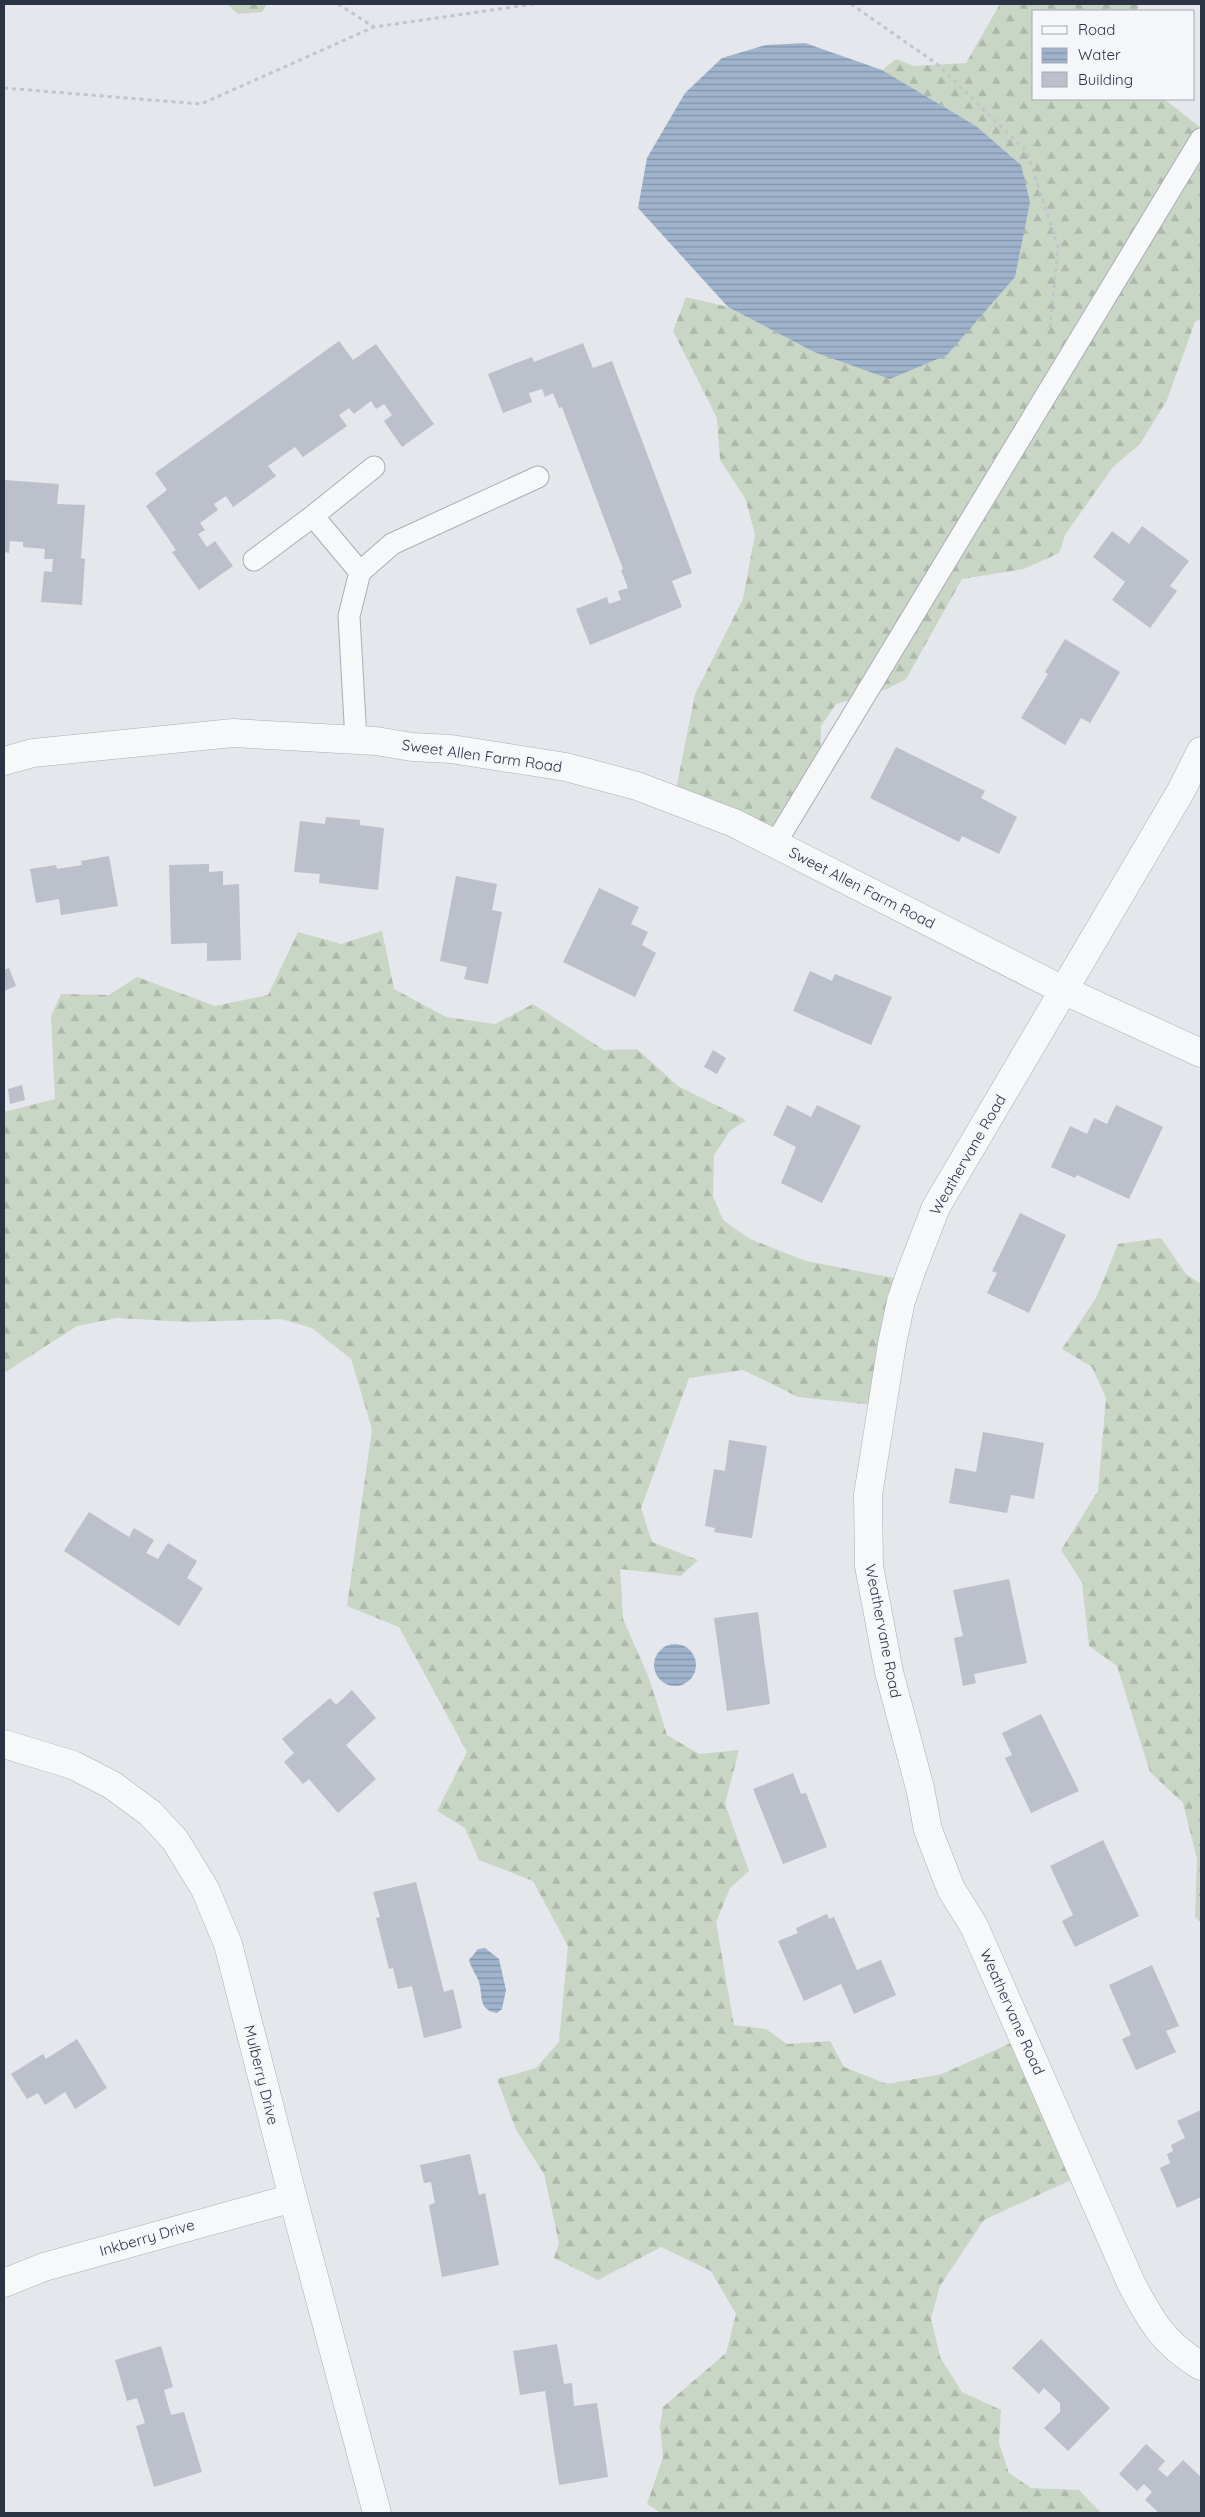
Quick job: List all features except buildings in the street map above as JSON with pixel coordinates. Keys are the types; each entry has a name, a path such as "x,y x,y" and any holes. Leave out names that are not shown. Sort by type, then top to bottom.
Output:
{"street":[{"name":"Sweet Allen Farm Road","path":"4,761 33,753 232,733 356,740 451,749 566,767 637,786 734,824 1063,990 1201,1053"},
{"name":"Weathervane Road","path":"1201,751 1181,791 936,1207 901,1301 892,1344 868,1495 869,1566 889,1672 920,1788 928,1830 942,1869 951,1889 974,1926 1131,2283 1152,2324 1181,2354 1201,2366"},
{"name":"Mulberry Drive","path":"4,1744 73,1765 112,1786 150,1813 175,1840 205,1889 228,1944 377,2513"},
{"name":"Inkberry Drive","path":"4,2283 44,2267 293,2198"}],"lane":[{"path":"775,844 1201,139"},
{"path":"254,560 374,467"},
{"path":"356,740 350,616 360,572 392,544 538,477"},
{"path":"313,516 360,572"}],"path":[{"path":"338,4 374,26"},
{"path":"4,88 202,104 374,26 534,4"},
{"path":"851,4 937,64 1027,152 1058,247 1049,334"}],"green space":[{"path":"227,4 267,4 262,12 238,14"},
{"path":"1000,4 1139,4 1137,10 1032,10 1032,100 1165,100 1201,128 1201,318 1195,322 1167,400 1140,444 1113,467 1065,535 1059,553 1024,569 962,579 906,679 887,689 836,704 821,726 820,773 779,847 674,800 695,694 743,599 755,534 745,498 720,460 717,418 673,331 686,297 728,307 814,352 976,126 882,70 896,59 914,66 966,63"},
{"path":"382,931 394,989 446,1017 495,1024 533,1004 604,1050 637,1049 678,1086 746,1120 730,1131 714,1155 713,1196 723,1220 750,1239 806,1261 894,1278 899,1285 873,1405 798,1397 743,1370 689,1378 641,1508 652,1542 698,1560 681,1576 620,1569 623,1619 649,1678 667,1735 699,1754 739,1750 725,1804 749,1871 730,1888 716,1922 734,2025 766,2029 787,2044 830,2041 844,2067 887,2084 942,2074 1013,2042 1075,2178 984,2220 940,2286 931,2318 940,2357 962,2392 1001,2410 999,2443 1009,2473 1031,2488 1079,2490 1101,2513 661,2513 647,2504 663,2457 660,2427 663,2407 726,2353 736,2314 711,2271 661,2247 598,2280 554,2258 559,2243 544,2174 516,2130 497,2079 536,2068 559,2042 568,1946 533,1881 479,1860 465,1828 437,1811 467,1752 399,1627 347,1606 372,1429 351,1359 312,1328 281,1319 189,1322 117,1318 77,1326 4,1373 4,1112 55,1099 51,1016 61,994 109,995 137,977 215,1006 268,995 298,932 341,944"},
{"path":"1161,1238 1186,1274 1201,1284 1201,1922 1195,1917 1197,1859 1183,1803 1150,1772 1117,1666 1089,1646 1082,1582 1061,1550 1098,1491 1106,1398 1092,1367 1062,1349 1096,1298 1118,1244"}],"water":[{"path":"805,43 882,70 976,126 1021,165 1030,202 1015,277 947,355 890,379 814,352 728,307 638,208 647,158 685,93 722,58 766,45"},
{"path":"675,1644 690,1650 696,1665 690,1680 675,1686 660,1680 654,1665 660,1650"},
{"path":"485,1948 499,1959 506,1990 502,2009 497,2013 484,2006 479,1982 469,1960 478,1949"}]}
